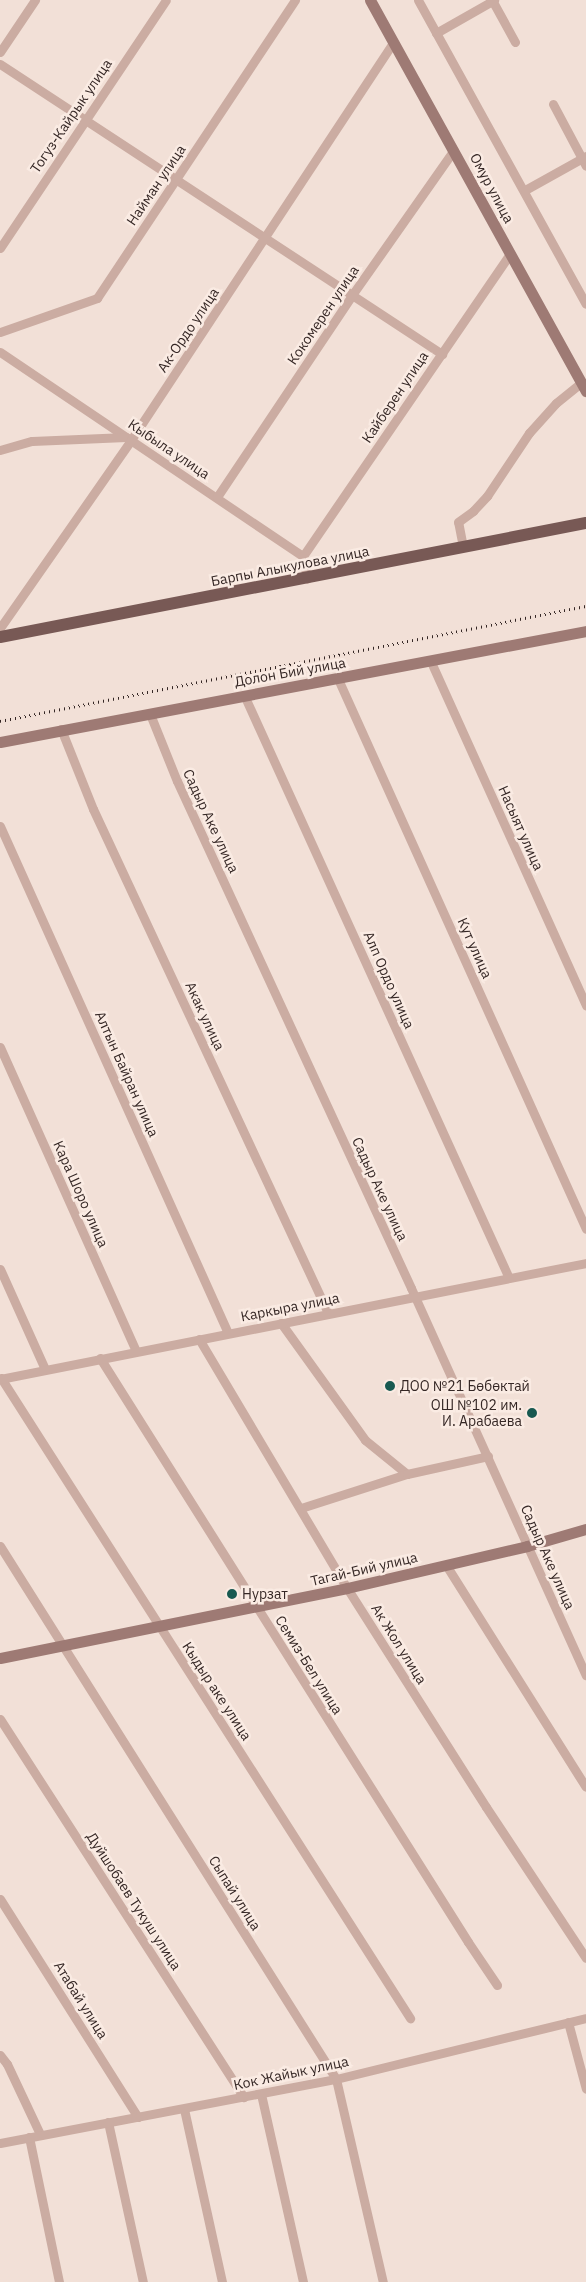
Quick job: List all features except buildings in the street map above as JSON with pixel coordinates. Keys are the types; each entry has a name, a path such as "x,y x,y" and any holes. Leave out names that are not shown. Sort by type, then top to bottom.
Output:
{"main road":[{"name":"Барпы Алыкулова улица","path":"0,638 586,523"}],"street":[{"path":"0,52 35,0"},
{"name":"Тогуз-Кайрык улица","path":"0,248 166,0"},
{"name":"Найман улица","path":"0,332 97,298 295,0"},
{"name":"Омур улица","path":"370,0 584,387"},
{"name":"Омур улица","path":"418,0 525,190 586,304"},
{"path":"436,33 493,0 515,42"},
{"name":"Ак-Ордо улица","path":"0,628 265,240 393,43"},
{"path":"0,64 265,240 442,354"},
{"path":"525,190 585,160 553,104"},
{"name":"Кокомерен улица","path":"217,498 352,295 454,150"},
{"name":"Кайберен улица","path":"303,556 510,254"},
{"name":"Кыбыла улица","path":"0,352 303,556"},
{"path":"463,547 458,522 473,511 487,496 529,433 556,403 584,387"},
{"path":"0,450 32,441 128,438"},
{"path":"303,556 307,578"},
{"name":"Долон Бий улица","path":"0,742 244,695 431,662 586,631"},
{"name":"Насыят улица","path":"431,662 586,1006"},
{"name":"Кут улица","path":"338,679 586,1229"},
{"name":"Алп Ордо улица","path":"244,695 509,1278"},
{"name":"Садыр Аке улица","path":"150,714 177,781 415,1296 586,1675"},
{"name":"Акак улица","path":"62,729 94,809 328,1313"},
{"name":"Алтын Байран улица","path":"0,826 228,1333"},
{"name":"Кара Шоро улица","path":"0,1048 136,1351"},
{"name":"Каркыра улица","path":"0,1378 586,1262"},
{"path":"0,1269 45,1369"},
{"path":"281,1323 366,1440 407,1474"},
{"name":"Ак Жол улица","path":"199,1339 347,1588 486,1807 586,1958"},
{"name":"Семиз-Бел улица","path":"100,1358 256,1608 497,1985"},
{"name":"Кыдыр аке улица","path":"0,1378 410,2018"},
{"path":"301,1508 407,1474 488,1456"},
{"name":"Тагай-Бий улица","path":"0,1658 256,1608 347,1588 446,1566 586,1529"},
{"name":"Сыпай улица","path":"0,1546 336,2079 383,2282"},
{"path":"446,1566 586,1787"},
{"name":"Дуйшобаев Тукуш улица","path":"0,1719 244,2097"},
{"name":"Атабай улица","path":"0,1899 138,2117"},
{"name":"Кок Жайык улица","path":"0,2143 336,2079 586,2018"},
{"path":"568,2022 586,2089"},
{"path":"0,2055 7,2064 40,2134"},
{"path":"262,2094 303,2282"},
{"path":"184,2108 222,2282"},
{"path":"108,2122 142,2282"},
{"path":"29,2137 59,2282"}],"railway":[{"path":"0,721 586,606"}],"place":[{"name":"ДОО №21 Бөбөктай","path":"390,1386"},
{"name":"ОШ №102 им. И. Арабаева","path":"532,1413"},
{"name":"Нурзат","path":"232,1594"}]}
